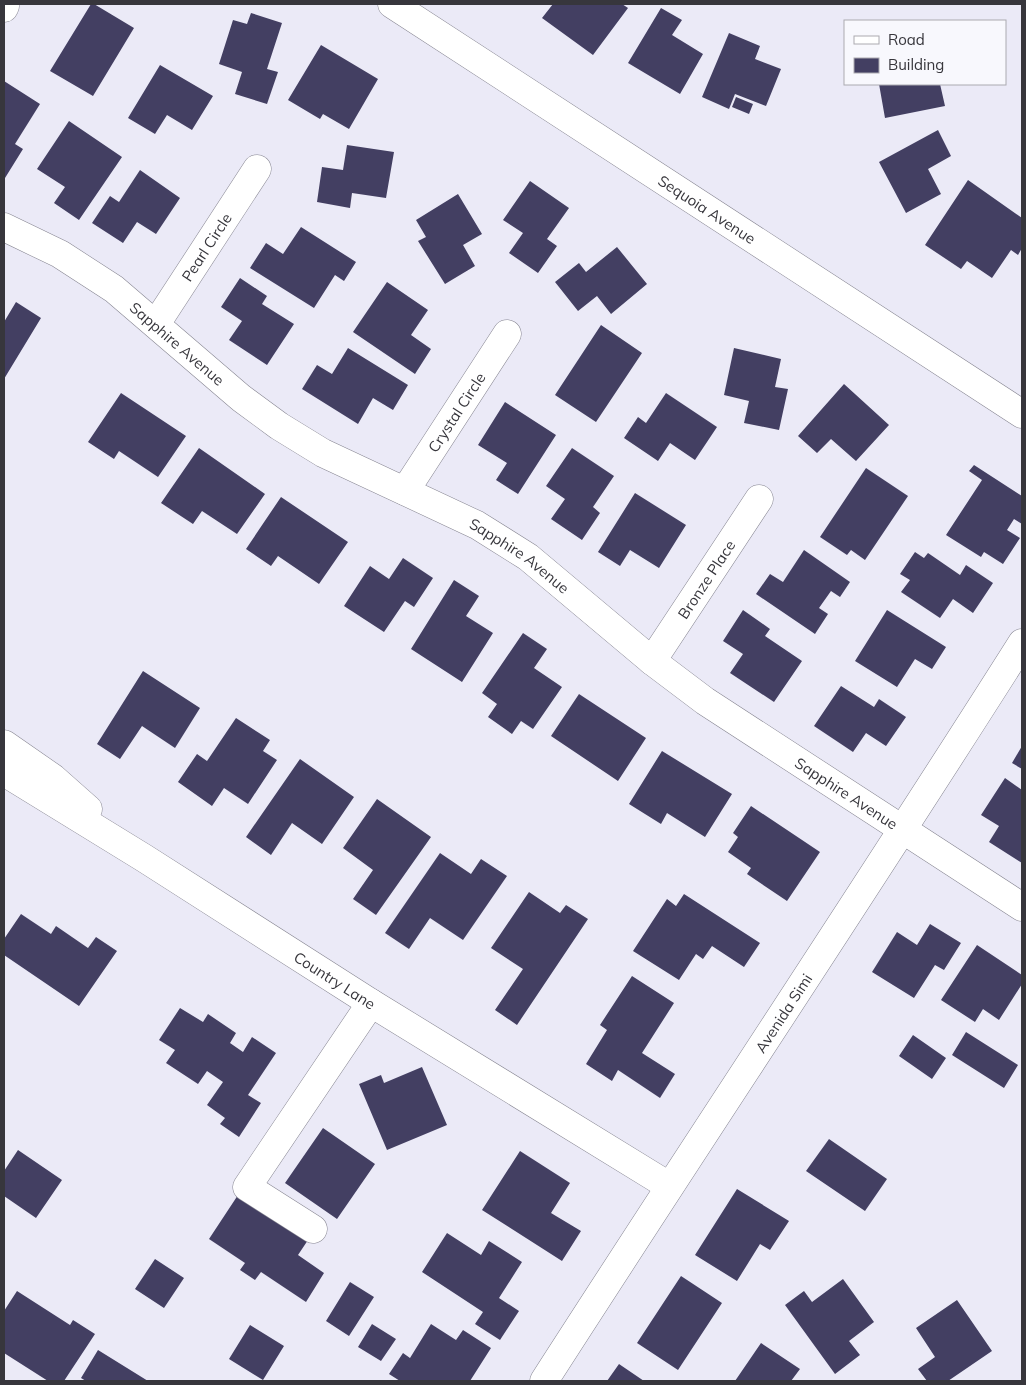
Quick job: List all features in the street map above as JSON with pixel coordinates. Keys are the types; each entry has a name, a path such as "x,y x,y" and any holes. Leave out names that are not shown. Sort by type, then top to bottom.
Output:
{"street":[{"name":"Sequoia Avenue","path":"392,4 1022,414"},
{"name":"Pearl Circle","path":"156,324 257,169"},
{"name":"Sapphire Avenue","path":"4,227 60,254 114,289 241,398 279,426 323,452 477,526 528,557 652,661 705,701 903,831 1022,906"},
{"name":"Crystal Circle","path":"405,491 507,334"},
{"name":"Bronze Place","path":"652,661 759,498"},
{"name":"Avenida Simi","path":"544,1381 669,1186 903,831 1022,644"},
{"path":"4,744 53,778 144,858"},
{"name":"Country Lane","path":"4,772 144,858 371,1003 669,1186"},
{"path":"313,1229 247,1187 371,1003"}],"building":[{"path":"91,4 134,28 93,96 50,71"},
{"path":"553,4 622,4 628,8 593,55 542,18"},
{"path":"661,8 682,20 672,35 703,54 680,94 628,63"},
{"path":"251,13 282,23 267,69 278,72 267,104 235,94 242,72 219,64 233,20 247,24"},
{"path":"729,33 760,46 755,59 781,69 766,106 735,94 729,109 702,97"},
{"path":"321,45 378,79 349,129 323,114 320,119 288,100"},
{"path":"160,65 213,96 192,130 167,115 155,134 128,118"},
{"path":"4,81 40,104 15,144 23,149 5,178 4,177"},
{"path":"879,85 940,85 945,106 885,118"},
{"path":"736,97 753,104 749,114 732,107"},
{"path":"69,121 122,157 79,220 54,203 65,187 37,169"},
{"path":"938,130 951,156 928,169 941,194 906,213 879,162"},
{"path":"347,145 394,152 386,198 352,193 350,208 317,202 322,167 343,170"},
{"path":"140,170 180,198 156,234 137,222 123,243 92,223 110,196 119,202"},
{"path":"968,180 1022,218 1022,248 1018,255 1011,250 992,278 967,261 961,269 925,245"},
{"path":"530,181 569,208 547,239 557,246 538,273 509,253 523,233 503,220"},
{"path":"458,194 482,234 463,245 475,266 445,284 418,241 426,237 416,220"},
{"path":"301,227 356,262 344,281 335,275 314,308 250,268 266,243 283,254"},
{"path":"617,247 647,284 611,314 597,296 578,311 555,282 579,263 586,272"},
{"path":"240,278 267,296 262,304 294,324 267,365 229,340 242,321 221,307"},
{"path":"387,282 428,310 411,335 431,349 415,374 353,332"},
{"path":"16,302 41,318 4,379 4,322"},
{"path":"601,325 642,353 596,422 555,395"},
{"path":"348,348 408,385 393,410 373,398 358,424 302,389 317,365 332,374"},
{"path":"734,348 781,359 775,387 788,389 779,430 744,423 749,401 724,395"},
{"path":"844,384 889,425 856,461 831,439 817,453 798,436"},
{"path":"121,393 186,436 158,477 119,451 114,459 88,442"},
{"path":"666,393 717,427 695,460 670,443 658,461 624,438 638,417 646,423"},
{"path":"505,402 556,435 518,494 496,480 507,463 478,445"},
{"path":"199,448 265,494 237,534 202,511 193,524 161,503"},
{"path":"572,448 614,476 593,507 600,513 582,540 551,519 565,499 546,486"},
{"path":"974,465 1022,496 1022,524 1014,519 1007,530 1020,538 1003,564 984,552 981,557 946,535 982,480 969,471"},
{"path":"866,468 908,496 865,560 851,550 847,555 820,537"},
{"path":"635,493 686,525 659,568 630,550 620,566 598,552"},
{"path":"281,497 348,542 319,584 278,556 271,566 246,549"},
{"path":"804,550 850,582 840,597 831,591 819,608 828,614 815,634 756,594 770,574 783,582"},
{"path":"915,552 924,558 928,553 960,575 966,565 993,583 973,613 953,599 940,618 901,592 910,580 900,574"},
{"path":"403,558 433,578 414,607 405,601 384,632 344,606 370,566 389,579"},
{"path":"454,580 479,596 466,616 493,633 462,682 411,649"},
{"path":"743,610 770,629 765,636 802,661 774,702 730,673 743,654 723,641"},
{"path":"887,610 946,647 932,669 915,659 897,687 855,661"},
{"path":"523,633 547,649 534,668 562,687 533,729 521,721 512,734 488,717 497,704 482,693"},
{"path":"143,671 200,708 175,748 142,726 120,759 97,744"},
{"path":"841,686 874,707 879,699 906,717 886,746 866,733 853,752 814,726"},
{"path":"579,694 646,738 618,781 551,736"},
{"path":"236,718 270,740 263,751 277,760 248,804 224,788 212,806 178,782 197,754 207,761"},
{"path":"1022,746 1022,769 1012,763"},
{"path":"662,751 732,794 705,837 667,813 661,824 629,804"},
{"path":"300,759 354,797 322,844 292,823 271,855 246,837"},
{"path":"1005,778 1022,790 1022,863 989,842 999,826 981,815"},
{"path":"377,799 431,837 376,915 353,899 373,870 343,848"},
{"path":"751,806 820,852 787,901 747,874 751,868 728,852 738,837 733,833"},
{"path":"440,853 471,874 481,859 507,876 463,940 430,918 409,949 385,933"},
{"path":"529,892 560,913 566,905 588,919 517,1025 495,1010 523,969 491,948"},
{"path":"684,894 760,943 744,967 712,946 703,959 696,954 679,980 633,951 667,899 676,906"},
{"path":"21,914 51,934 56,926 88,948 96,937 117,951 79,1006 4,955 4,939"},
{"path":"930,924 961,943 944,970 935,965 914,998 872,972 897,932 917,945"},
{"path":"977,945 1022,975 1022,984 999,1020 983,1009 975,1022 941,1000"},
{"path":"632,976 674,1003 642,1053 675,1074 660,1098 618,1070 612,1081 586,1064 607,1030 600,1025"},
{"path":"180,1008 203,1022 208,1014 236,1033 230,1043 243,1052 252,1037 276,1053 248,1095 261,1103 239,1137 220,1124 225,1118 207,1105 223,1082 207,1071 198,1084 166,1063 175,1050 159,1040"},
{"path":"966,1032 1018,1065 1004,1088 952,1055"},
{"path":"913,1035 946,1058 932,1079 899,1056"},
{"path":"422,1067 447,1125 387,1150 359,1084 381,1075 384,1083"},
{"path":"323,1128 375,1164 337,1219 285,1183"},
{"path":"829,1139 887,1179 865,1211 806,1171"},
{"path":"18,1150 62,1180 36,1218 4,1196 4,1171"},
{"path":"520,1151 570,1183 551,1213 581,1231 562,1261 482,1210"},
{"path":"737,1189 789,1221 770,1250 760,1244 737,1281 695,1255"},
{"path":"238,1195 308,1240 298,1255 324,1273 306,1302 261,1272 255,1280 240,1270 245,1263 209,1239"},
{"path":"447,1233 481,1255 489,1241 522,1262 499,1298 519,1311 500,1340 475,1324 483,1312 422,1272"},
{"path":"155,1259 184,1278 164,1308 135,1289"},
{"path":"681,1276 722,1303 678,1370 637,1343"},
{"path":"843,1279 874,1322 849,1341 860,1355 835,1374 785,1305 804,1291 812,1302"},
{"path":"350,1282 374,1297 349,1336 326,1321"},
{"path":"17,1291 70,1325 73,1320 95,1334 64,1381 48,1381 4,1353 4,1311"},
{"path":"957,1300 992,1351 948,1381 927,1381 918,1369 935,1357 916,1328"},
{"path":"372,1324 396,1339 381,1361 358,1347"},
{"path":"431,1324 456,1340 463,1330 491,1348 470,1381 400,1381 389,1374 403,1353 410,1358"},
{"path":"250,1325 284,1346 263,1380 229,1359"},
{"path":"761,1343 800,1369 791,1381 735,1381"},
{"path":"98,1350 148,1381 86,1381 81,1378"},
{"path":"619,1364 644,1381 607,1381"}]}
